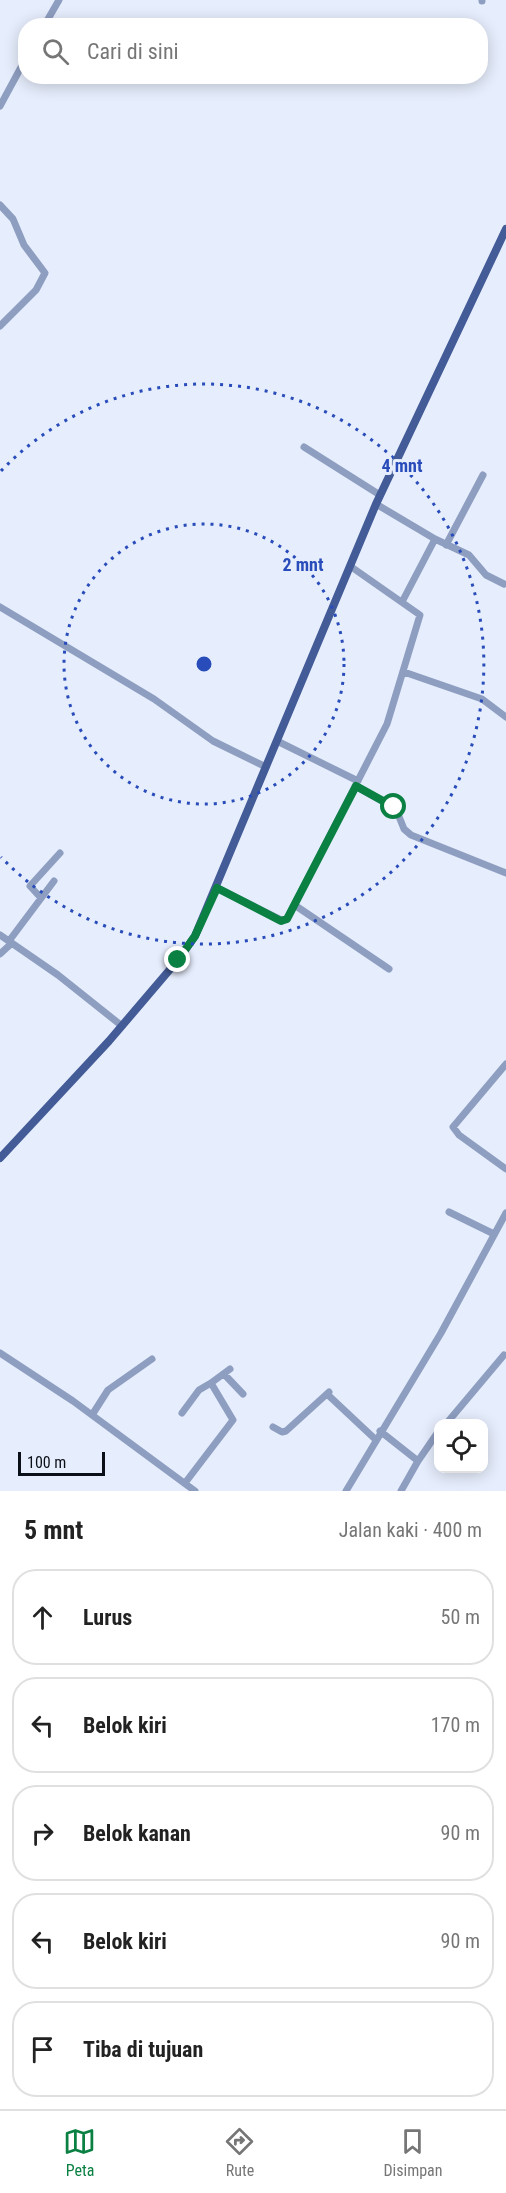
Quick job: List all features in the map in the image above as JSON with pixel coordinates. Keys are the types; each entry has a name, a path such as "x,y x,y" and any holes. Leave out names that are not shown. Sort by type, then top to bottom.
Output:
{"main road":[{"path":"0,1158 122,1026 188,947 217,888 376,504 506,229"}],"street":[{"path":"49,18 59,0"},
{"path":"0,106 18,73"},
{"path":"0,206 13,219 24,245 45,273 36,290 0,326"},
{"path":"304,447 380,495"},
{"path":"446,545 483,475"},
{"path":"376,504 435,539 469,555 486,575 504,584"},
{"path":"402,602 435,539"},
{"path":"217,888 281,921 287,919 296,906 387,724 420,615 350,566"},
{"path":"0,607 154,699 213,741 266,767"},
{"path":"404,672 482,699 506,717"},
{"path":"277,741 357,784 396,809 404,829 411,835 506,873"},
{"path":"41,898 30,886 60,853"},
{"path":"0,954 54,881"},
{"path":"296,906 389,969"},
{"path":"0,935 122,1026"},
{"path":"506,1064 453,1127 459,1135 506,1169"},
{"path":"448,1212 494,1234"},
{"path":"346,1491 375,1439 441,1333 506,1213"},
{"path":"0,1353 195,1491"},
{"path":"450,1419 504,1355"},
{"path":"92,1416 108,1390 152,1359"},
{"path":"182,1413 199,1390 227,1371 243,1394"},
{"path":"185,1484 233,1420 211,1383"},
{"path":"273,1427 282,1432 286,1431 328,1393 375,1439"},
{"path":"380,1431 418,1461"},
{"path":"401,1491 434,1438"}],"route":[{"path":"178,960 195,936 217,888 256,906 281,921 291,916 356,786 394,807"}]}
